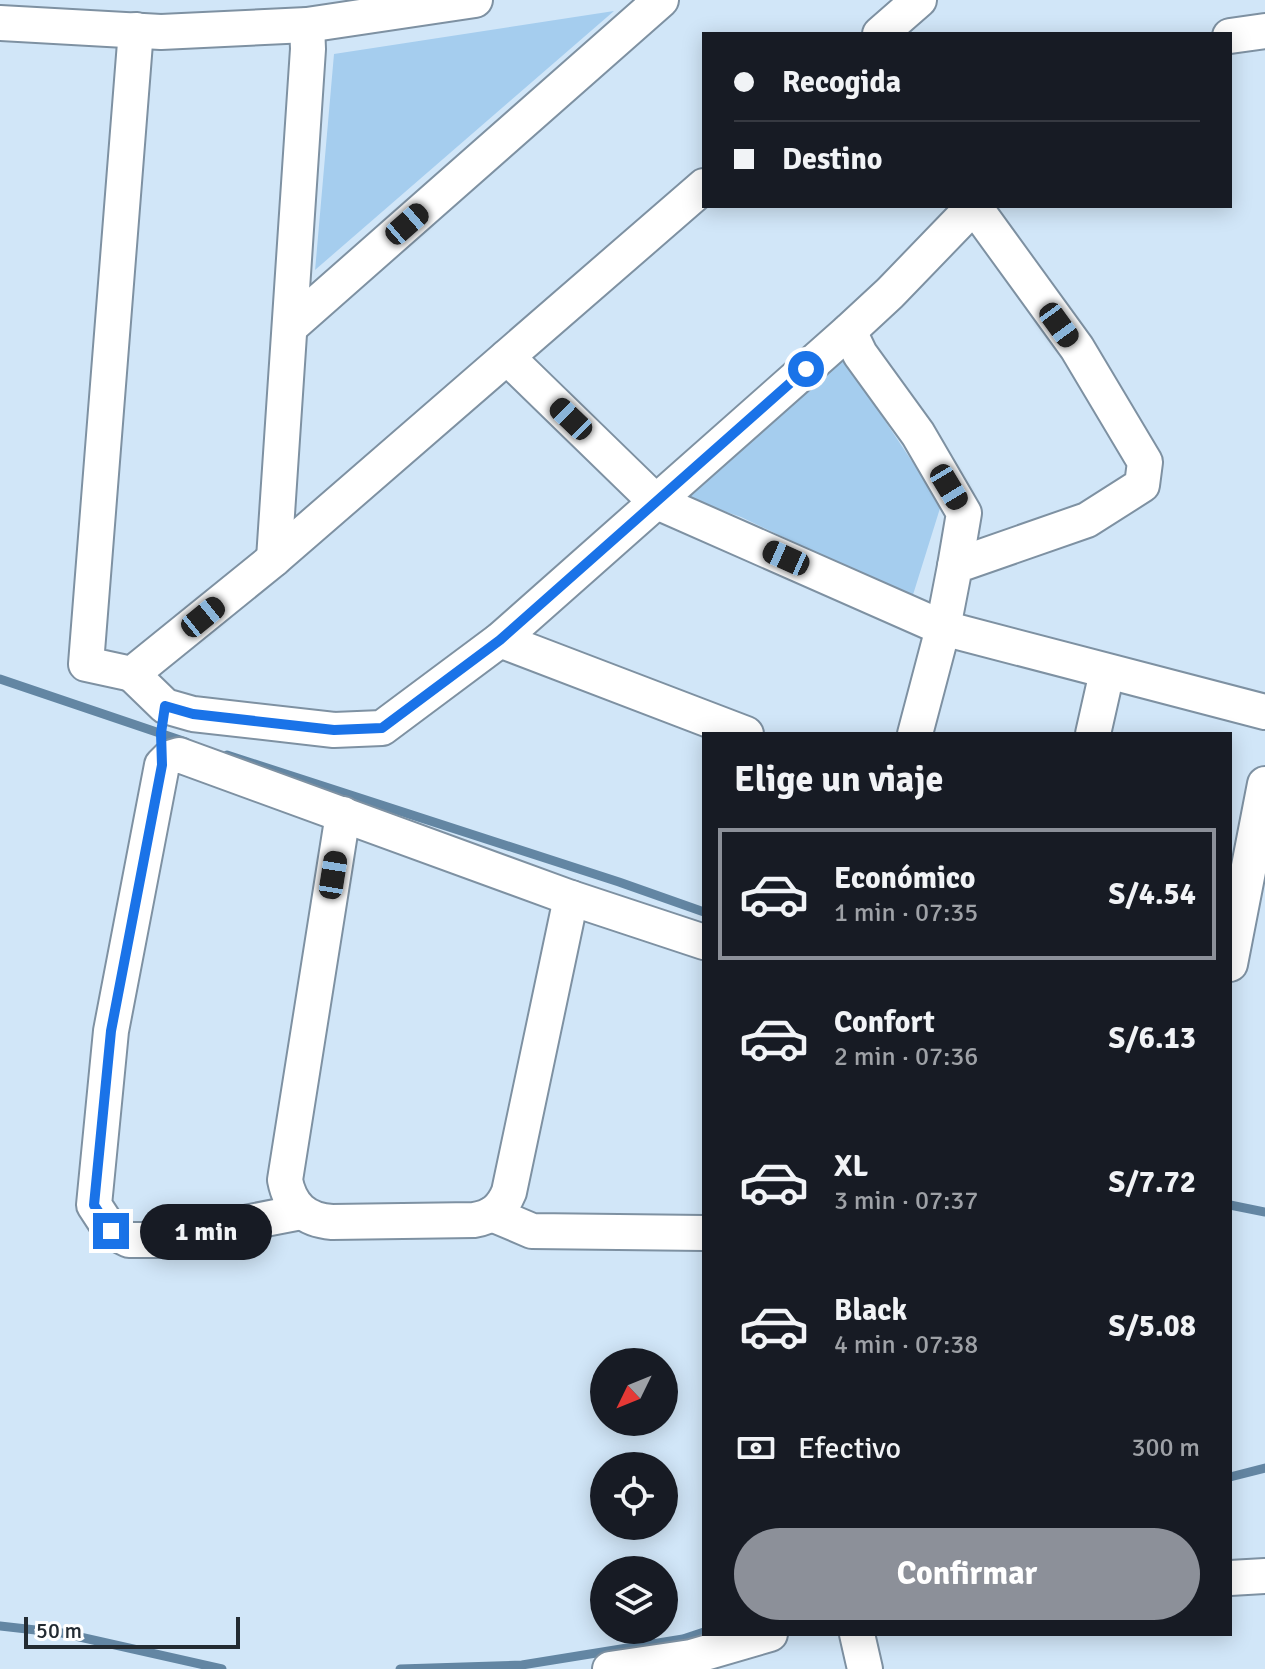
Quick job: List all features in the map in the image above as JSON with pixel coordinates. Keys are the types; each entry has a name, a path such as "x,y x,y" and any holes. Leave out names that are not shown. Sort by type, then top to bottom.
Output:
{"street":[{"path":"0,23 161,32 307,25 475,0"},
{"path":"290,327 661,0"},
{"path":"882,32 919,0"},
{"path":"274,559 308,49 307,25"},
{"path":"136,30 86,664 132,674 165,706 193,714 334,730 382,728 500,640 849,331 972,208"},
{"path":"1232,36 1265,31"},
{"path":"132,674 274,559 702,188"},
{"path":"955,566 1087,520 1142,485 1145,462 1077,348 975,208"},
{"path":"849,331 860,354 918,434 964,513 943,628 916,732"},
{"path":"507,357 655,501 943,628 1265,712"},
{"path":"500,640 741,732"},
{"path":"1093,732 1107,672"},
{"path":"165,706 161,733 162,765 111,1031 94,1205 111,1231 129,1240 158,1240 301,1212"},
{"path":"162,765 169,758 179,755 571,898 702,941"},
{"path":"1232,954 1265,784"},
{"path":"343,814 285,1180 288,1193 301,1212 321,1221 474,1220 500,1208 509,1192 571,898"},
{"path":"492,1214 532,1231 702,1233"},
{"path":"1232,1578 1265,1576"},
{"path":"610,1669 692,1663 765,1636"},
{"path":"857,1636 865,1669"}],"shaded area":[{"path":"614,11 315,270 334,54"},
{"path":"840,353 941,505 912,598 741,517 680,496"}],"waterway":[{"path":"0,679 186,742"},
{"path":"227,755 702,911"},
{"path":"1232,1205 1265,1212"},
{"path":"1232,1476 1265,1468"},
{"path":"0,1626 62,1633 222,1669"},
{"path":"400,1669 522,1665 683,1639 702,1633"}],"route":[{"path":"111,1231 94,1205 105,1089 111,1031 162,765 161,733 165,706 193,714 334,730 382,728 500,640 806,369"}]}
